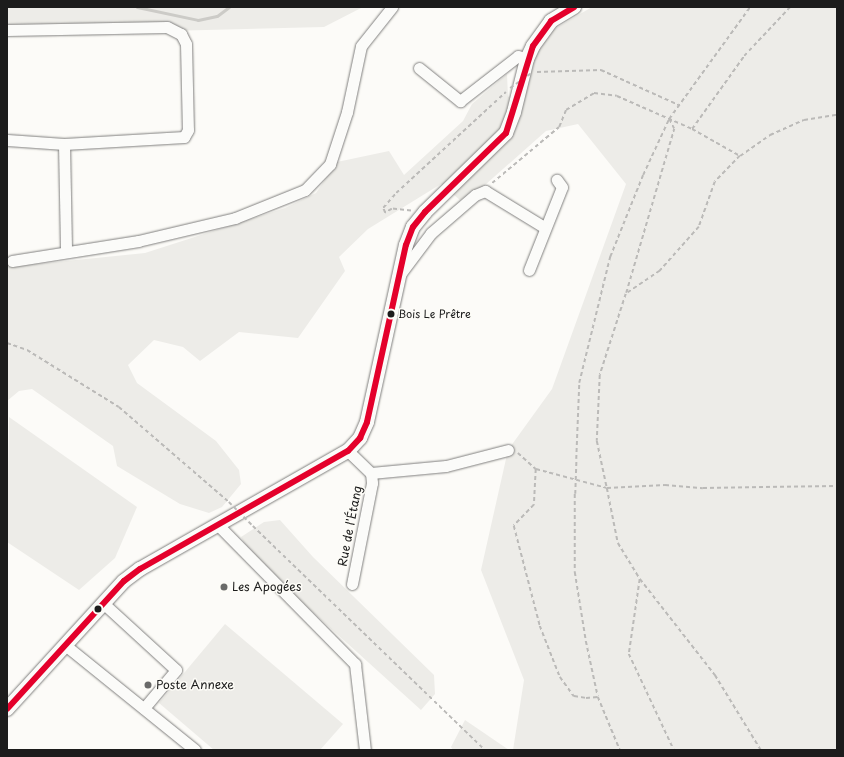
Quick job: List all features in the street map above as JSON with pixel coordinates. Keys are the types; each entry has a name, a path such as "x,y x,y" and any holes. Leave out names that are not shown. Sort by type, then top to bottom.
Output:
{"main road":[{"path":"7,709 124,581 140,570 348,451 360,438 367,422 406,245 421,217 506,133 514,112 527,59 551,21 574,7"}],"street":[{"path":"12,261 138,241 235,218 306,190 330,164 347,112 361,46 392,7"},
{"path":"7,30 167,27 181,34 186,44 188,130 184,137 64,144 7,140"},
{"path":"419,68 460,101 518,56 527,59"},
{"path":"64,144 66,252"},
{"path":"529,270 544,227 562,187 557,180"},
{"path":"399,276 431,233 475,195 485,192 544,227"},
{"name":"Rue de l'Étang","path":"371,473 446,466 508,450"},
{"name":"Rue de l'Étang","path":"348,451 371,473 372,483 352,584"},
{"path":"219,526 355,664 366,748"},
{"path":"103,603 176,670 144,708"},
{"path":"65,645 195,750"}],"path":[{"path":"620,750 598,697 574,572 579,383 610,257 643,175 669,119 750,7"},
{"path":"692,128 744,56 790,7"},
{"path":"421,217 408,209 392,209 385,213 383,208 396,193 510,88 533,72 601,70 680,105"},
{"path":"485,192 496,177 559,127 566,110 594,93 617,96 692,128 740,156"},
{"path":"626,294 660,271 699,227 716,182 740,156 770,135 804,120 837,115"},
{"path":"669,119 674,129 626,294 600,375 596,440 618,543 640,579 715,675 761,750"},
{"path":"7,342 27,350 119,407 229,502 485,750"},
{"path":"508,450 514,449 536,469 607,488 665,485 703,488 837,486"},
{"path":"536,469 534,505 514,526 540,626 560,678 574,696 586,698 598,697"},
{"path":"640,579 629,654 674,750"}],"shaded area":[{"path":"7,7 363,7 324,27 7,35"},
{"path":"592,7 837,7 837,750 513,750 524,680 481,570 508,450 552,389 626,184 578,124 546,131 485,185 460,200 441,184 368,229 339,257 345,271 298,338 239,332 200,361 183,347 154,340 128,365 137,383 216,441 239,470 241,484 222,507 209,513 180,504 117,466 113,446 32,389 19,391 7,401 7,267 145,253 285,208 316,193 337,162 389,151 404,175 463,121 472,104 507,74 508,97 527,84 534,57 551,31"},
{"path":"9,417 137,507 115,558 79,590 7,542"},
{"path":"280,520 313,557 434,675 435,694 421,710 253,558 241,537 264,522"},
{"path":"225,624 343,724 320,750 214,750 159,703"},
{"path":"465,720 509,750 453,750 451,747"}],"waterway":[{"path":"137,7 198,20 217,16 229,7"}],"transit line":[{"path":"7,709 124,581 140,569 348,451 360,438 367,422 406,245 413,227 425,212 506,133 533,46 551,21 574,7"}],"place":[{"name":"Bois Le Prêtre","path":"391,314"},
{"name":"Les Apogées","path":"224,587"},
{"name":"Poste Annexe","path":"148,685"}]}
